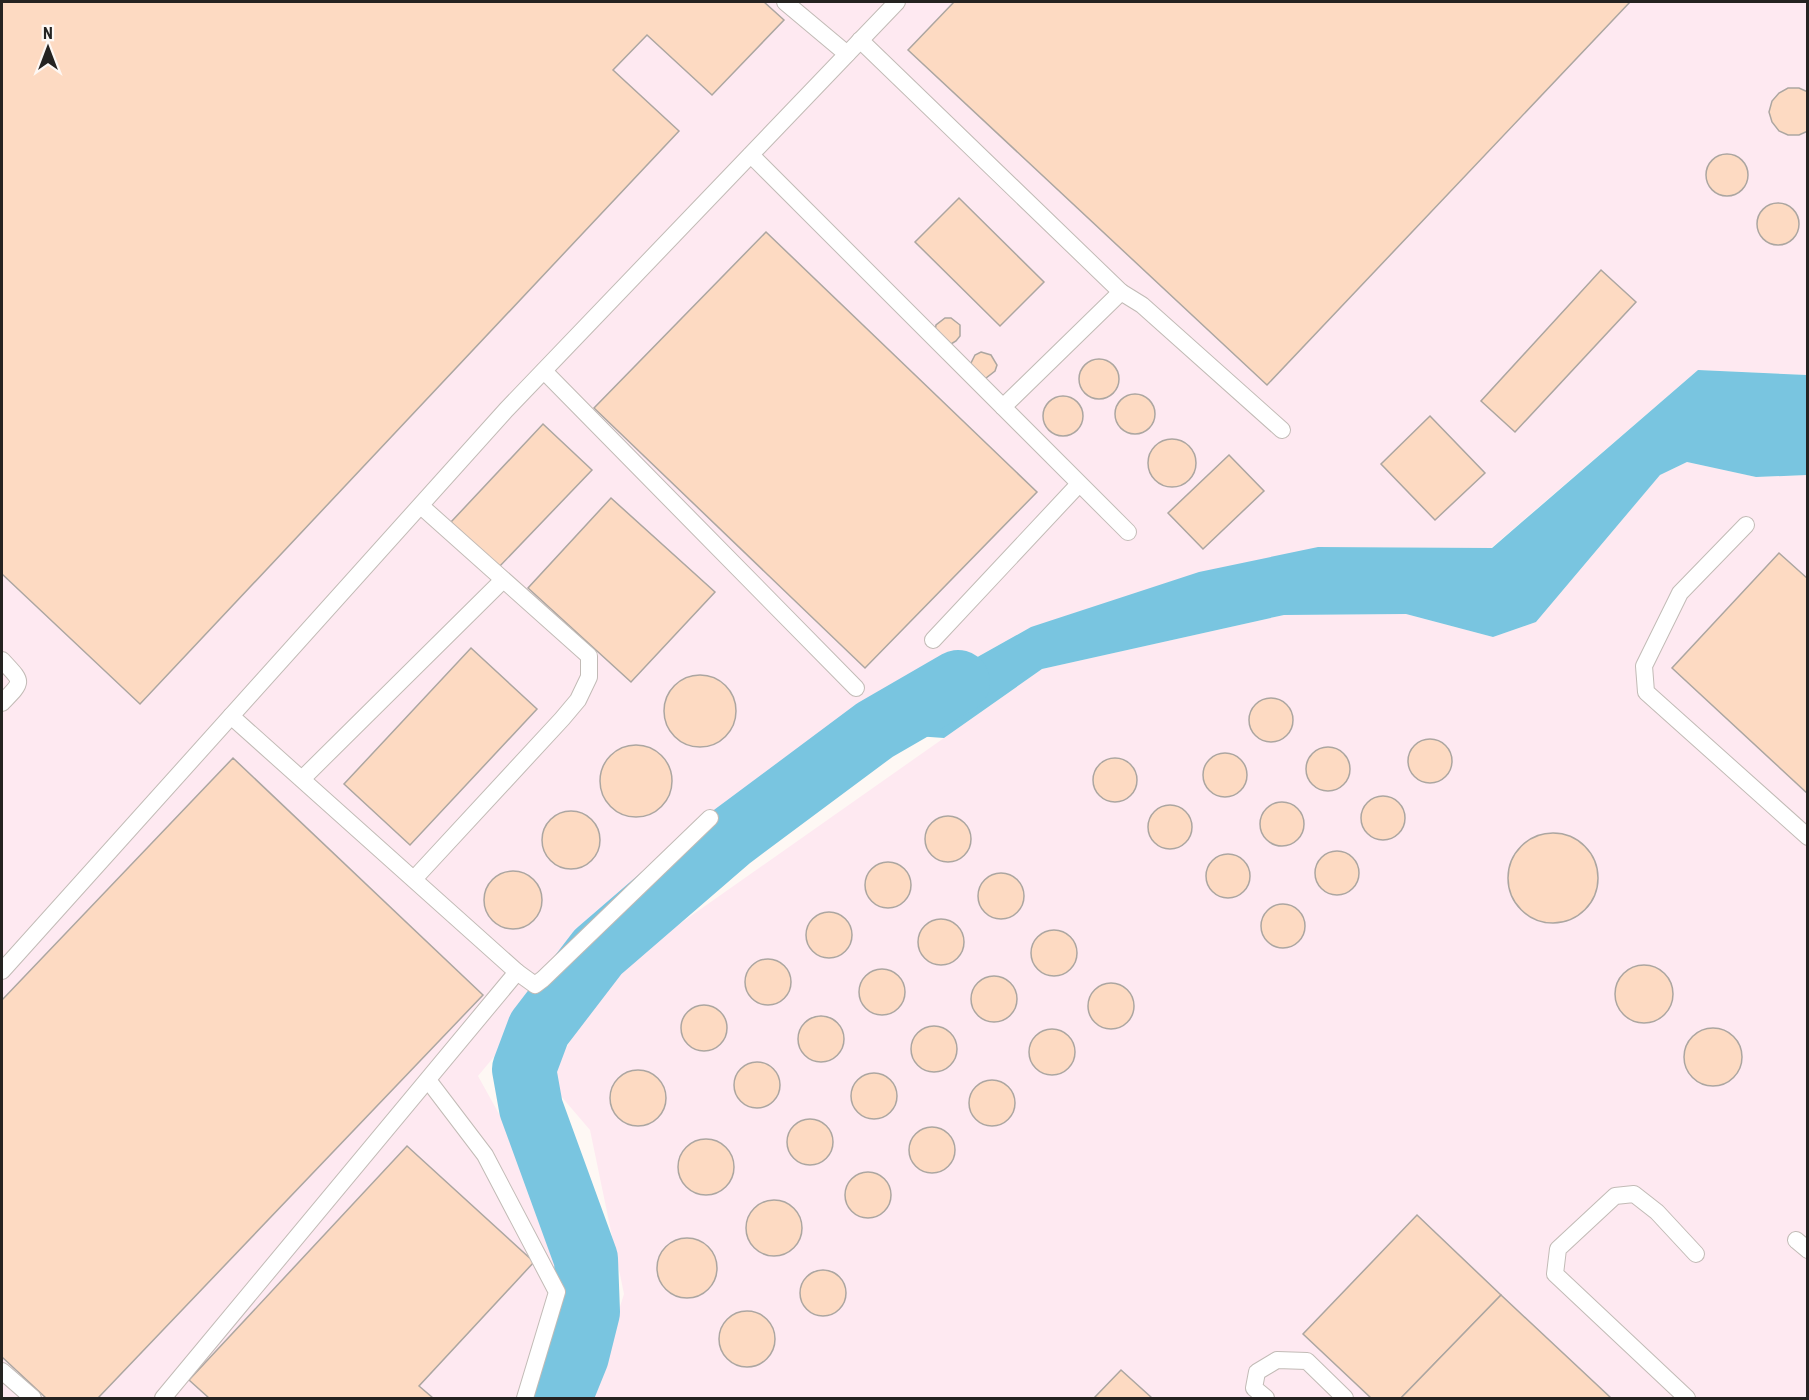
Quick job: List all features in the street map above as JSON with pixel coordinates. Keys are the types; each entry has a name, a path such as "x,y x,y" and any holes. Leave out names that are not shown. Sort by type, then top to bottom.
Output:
{"lane":[{"path":"784,2 847,54"},
{"path":"2,971 506,410 897,2"},
{"path":"860,40 1121,292 1142,305 1282,430"},
{"path":"751,155 1128,532"},
{"path":"1003,407 1121,292"},
{"path":"544,371 856,688"},
{"path":"933,640 1080,484"},
{"path":"414,879 562,719 578,700 589,677 589,657 421,506"},
{"path":"1746,525 1680,593 1644,666 1646,692 1808,837"},
{"path":"302,779 503,580"},
{"path":"2,660 18,676 19,681 18,686 2,703"},
{"path":"231,717 517,972 535,985 543,980 710,818"},
{"path":"163,1398 517,972"},
{"path":"428,1080 485,1155 557,1292 525,1398"},
{"path":"1687,1398 1555,1274 1558,1249 1615,1196 1634,1194 1657,1212 1696,1254"},
{"path":"1266,1398 1254,1388 1257,1372 1277,1360 1307,1361 1345,1398"},
{"path":"2,1371 33,1398"}],"shaded area":[{"path":"2,2 1807,2 1807,375 1698,370 1491,548 1318,547 1031,627 873,715 662,855 478,1076 604,1303 568,1398 2,1398"},
{"path":"1687,462 1756,477 1807,475 1807,1398 591,1398 624,1294 590,1130 548,1081 607,975 1042,669 1284,615 1406,614 1493,637 1536,622 1660,475"}],"water":[{"path":"1698,370 1807,375 1807,475 1756,477 1687,462 1660,475 1536,622 1493,637 1406,614 1284,615 1042,669 944,738 888,734 874,715 1031,627 1199,572 1318,547 1492,548"}],"building":[{"path":"2,2 764,2 784,20 712,95 647,35 613,70 679,131 140,704 2,574"},
{"path":"954,2 1630,2 1267,385 908,50"},
{"path":"1788,88 1799,88 1808,92 1808,131 1799,135 1788,135 1779,131 1772,122 1769,112 1772,101"},
{"path":"1727,154 1735,155 1742,160 1747,167 1747,183 1742,190 1735,195 1727,196 1719,195 1712,190 1707,183 1706,175 1707,167 1712,160 1719,155"},
{"path":"959,198 1044,282 1000,326 915,242"},
{"path":"1778,203 1786,204 1793,209 1798,216 1798,232 1793,239 1786,244 1778,245 1770,244 1763,239 1758,232 1757,224 1758,216 1763,209 1770,204"},
{"path":"766,232 1037,492 865,668 594,408"},
{"path":"1601,270 1636,302 1515,432 1481,401"},
{"path":"945,318 951,318 960,325 960,336 951,344 935,331 936,325"},
{"path":"981,352 991,355 997,365 995,371 986,378 981,378 970,365 975,355"},
{"path":"1099,359 1113,365 1119,379 1113,393 1099,399 1085,393 1079,379 1085,365"},
{"path":"1135,394 1149,400 1155,414 1149,428 1135,434 1121,428 1115,414 1121,400"},
{"path":"1063,396 1077,402 1083,416 1077,430 1063,436 1049,430 1043,416 1049,402"},
{"path":"1430,416 1485,473 1435,520 1381,464"},
{"path":"543,424 592,470 499,567 451,522"},
{"path":"1167,439 1177,439 1189,446 1196,458 1196,468 1189,480 1177,487 1167,487 1152,476 1148,468 1148,458 1159,443"},
{"path":"1229,455 1264,491 1203,549 1168,513"},
{"path":"611,498 715,592 631,682 528,588"},
{"path":"1779,553 1808,579 1808,794 1672,668"},
{"path":"471,648 537,709 410,845 344,784"},
{"path":"700,675 720,681 730,691 736,711 730,731 720,741 700,747 680,741 670,731 664,711 670,691 680,681"},
{"path":"1271,698 1286,705 1293,720 1286,735 1271,742 1256,735 1249,720 1256,705"},
{"path":"1430,739 1445,746 1452,761 1445,776 1430,783 1415,776 1408,761 1415,746"},
{"path":"636,745 656,751 666,761 672,781 666,801 656,811 636,817 616,811 606,801 600,781 606,761 616,751"},
{"path":"1328,747 1343,754 1350,769 1343,784 1328,791 1313,784 1306,769 1313,754"},
{"path":"1225,753 1240,760 1247,775 1240,790 1225,797 1210,790 1203,775 1210,760"},
{"path":"233,758 483,995 98,1398 46,1398 2,1357 2,1000"},
{"path":"1115,758 1130,765 1137,780 1130,795 1115,802 1100,795 1093,780 1100,765"},
{"path":"1383,796 1399,802 1405,818 1399,834 1383,840 1367,834 1361,818 1367,802"},
{"path":"1282,802 1297,809 1304,824 1297,839 1282,846 1267,839 1260,824 1267,809"},
{"path":"1170,805 1185,812 1192,827 1185,842 1170,849 1155,842 1148,827 1155,812"},
{"path":"571,811 582,813 592,819 598,829 600,840 598,851 592,861 582,867 571,869 560,867 550,861 544,851 542,840 544,829 550,819 560,813"},
{"path":"948,816 964,823 971,839 964,855 948,862 932,855 925,839 932,823"},
{"path":"1553,833 1570,836 1585,846 1595,861 1598,878 1595,895 1585,910 1570,920 1553,923 1536,920 1521,910 1511,895 1508,878 1511,861 1521,846 1536,836"},
{"path":"1337,851 1353,857 1359,873 1353,889 1337,895 1321,889 1315,873 1321,857"},
{"path":"1228,854 1243,861 1250,876 1243,891 1228,898 1213,891 1206,876 1213,861"},
{"path":"888,862 904,869 911,885 904,901 888,908 872,901 865,885 872,869"},
{"path":"507,871 519,871 534,879 542,894 542,906 534,921 519,929 507,929 492,921 484,906 484,894 492,879"},
{"path":"1001,873 1017,880 1024,896 1017,912 1001,919 985,912 978,896 985,880"},
{"path":"1283,904 1299,910 1305,926 1299,942 1283,948 1267,942 1261,926 1267,910"},
{"path":"829,912 845,919 852,935 845,951 829,958 813,951 806,935 813,919"},
{"path":"941,919 957,926 964,942 957,958 941,965 925,958 918,942 925,926"},
{"path":"1054,930 1070,937 1077,953 1070,969 1054,976 1038,969 1031,953 1038,937"},
{"path":"768,959 784,966 791,982 784,998 768,1005 752,998 745,982 752,966"},
{"path":"1638,965 1650,965 1665,973 1673,988 1673,1000 1665,1015 1650,1023 1638,1023 1623,1015 1615,1000 1615,988 1623,973"},
{"path":"882,969 898,976 905,992 898,1008 882,1015 866,1008 859,992 866,976"},
{"path":"994,976 1010,983 1017,999 1010,1015 994,1022 978,1015 971,999 978,983"},
{"path":"1111,983 1127,990 1134,1006 1127,1022 1111,1029 1095,1022 1088,1006 1095,990"},
{"path":"704,1005 720,1012 727,1028 720,1044 704,1051 688,1044 681,1028 688,1012"},
{"path":"821,1016 837,1023 844,1039 837,1055 821,1062 805,1055 798,1039 805,1023"},
{"path":"934,1026 950,1033 957,1049 950,1065 934,1072 918,1065 911,1049 918,1033"},
{"path":"1707,1028 1719,1028 1734,1036 1742,1051 1742,1063 1734,1078 1719,1086 1707,1086 1692,1078 1684,1063 1684,1051 1692,1036"},
{"path":"1052,1029 1068,1036 1075,1052 1068,1068 1052,1075 1036,1068 1029,1052 1036,1036"},
{"path":"757,1062 773,1069 780,1085 773,1101 757,1108 741,1101 734,1085 741,1069"},
{"path":"633,1070 643,1070 658,1078 664,1087 666,1098 664,1109 658,1118 643,1126 633,1126 622,1121 615,1114 610,1103 610,1093 615,1082 622,1075"},
{"path":"874,1073 890,1080 897,1096 890,1112 874,1119 858,1112 851,1096 858,1080"},
{"path":"992,1080 1008,1087 1015,1103 1008,1119 992,1126 976,1119 969,1103 976,1087"},
{"path":"810,1119 826,1126 833,1142 826,1158 810,1165 794,1158 787,1142 794,1126"},
{"path":"932,1127 948,1134 955,1150 948,1166 932,1173 916,1166 909,1150 916,1134"},
{"path":"700,1139 712,1139 726,1147 734,1161 732,1178 726,1187 712,1195 700,1195 683,1183 678,1173 678,1161 690,1144"},
{"path":"407,1146 534,1262 419,1386 433,1398 209,1398 189,1380"},
{"path":"868,1172 884,1179 891,1195 884,1211 868,1218 852,1211 845,1195 852,1179"},
{"path":"769,1200 779,1200 794,1208 800,1217 802,1228 800,1239 794,1248 779,1256 769,1256 758,1251 751,1244 746,1233 746,1223 751,1212 758,1205"},
{"path":"1417,1215 1501,1295 1401,1398 1371,1398 1303,1334"},
{"path":"681,1238 693,1238 704,1243 712,1251 717,1268 715,1280 704,1293 693,1298 681,1298 670,1293 662,1285 657,1274 657,1262 662,1251 670,1243"},
{"path":"823,1270 839,1277 846,1293 839,1309 823,1316 807,1309 800,1293 807,1277"},
{"path":"1501,1295 1611,1398 1401,1398"},
{"path":"741,1311 753,1311 767,1319 775,1333 773,1350 767,1359 753,1367 741,1367 724,1355 719,1345 719,1333 731,1316"},
{"path":"1121,1370 1152,1398 1094,1398"}],"waterway":[{"path":"560,1398 577,1356 588,1312 586,1259 531,1108 524,1069 539,1029 598,952 730,838 875,730 958,682"}]}
